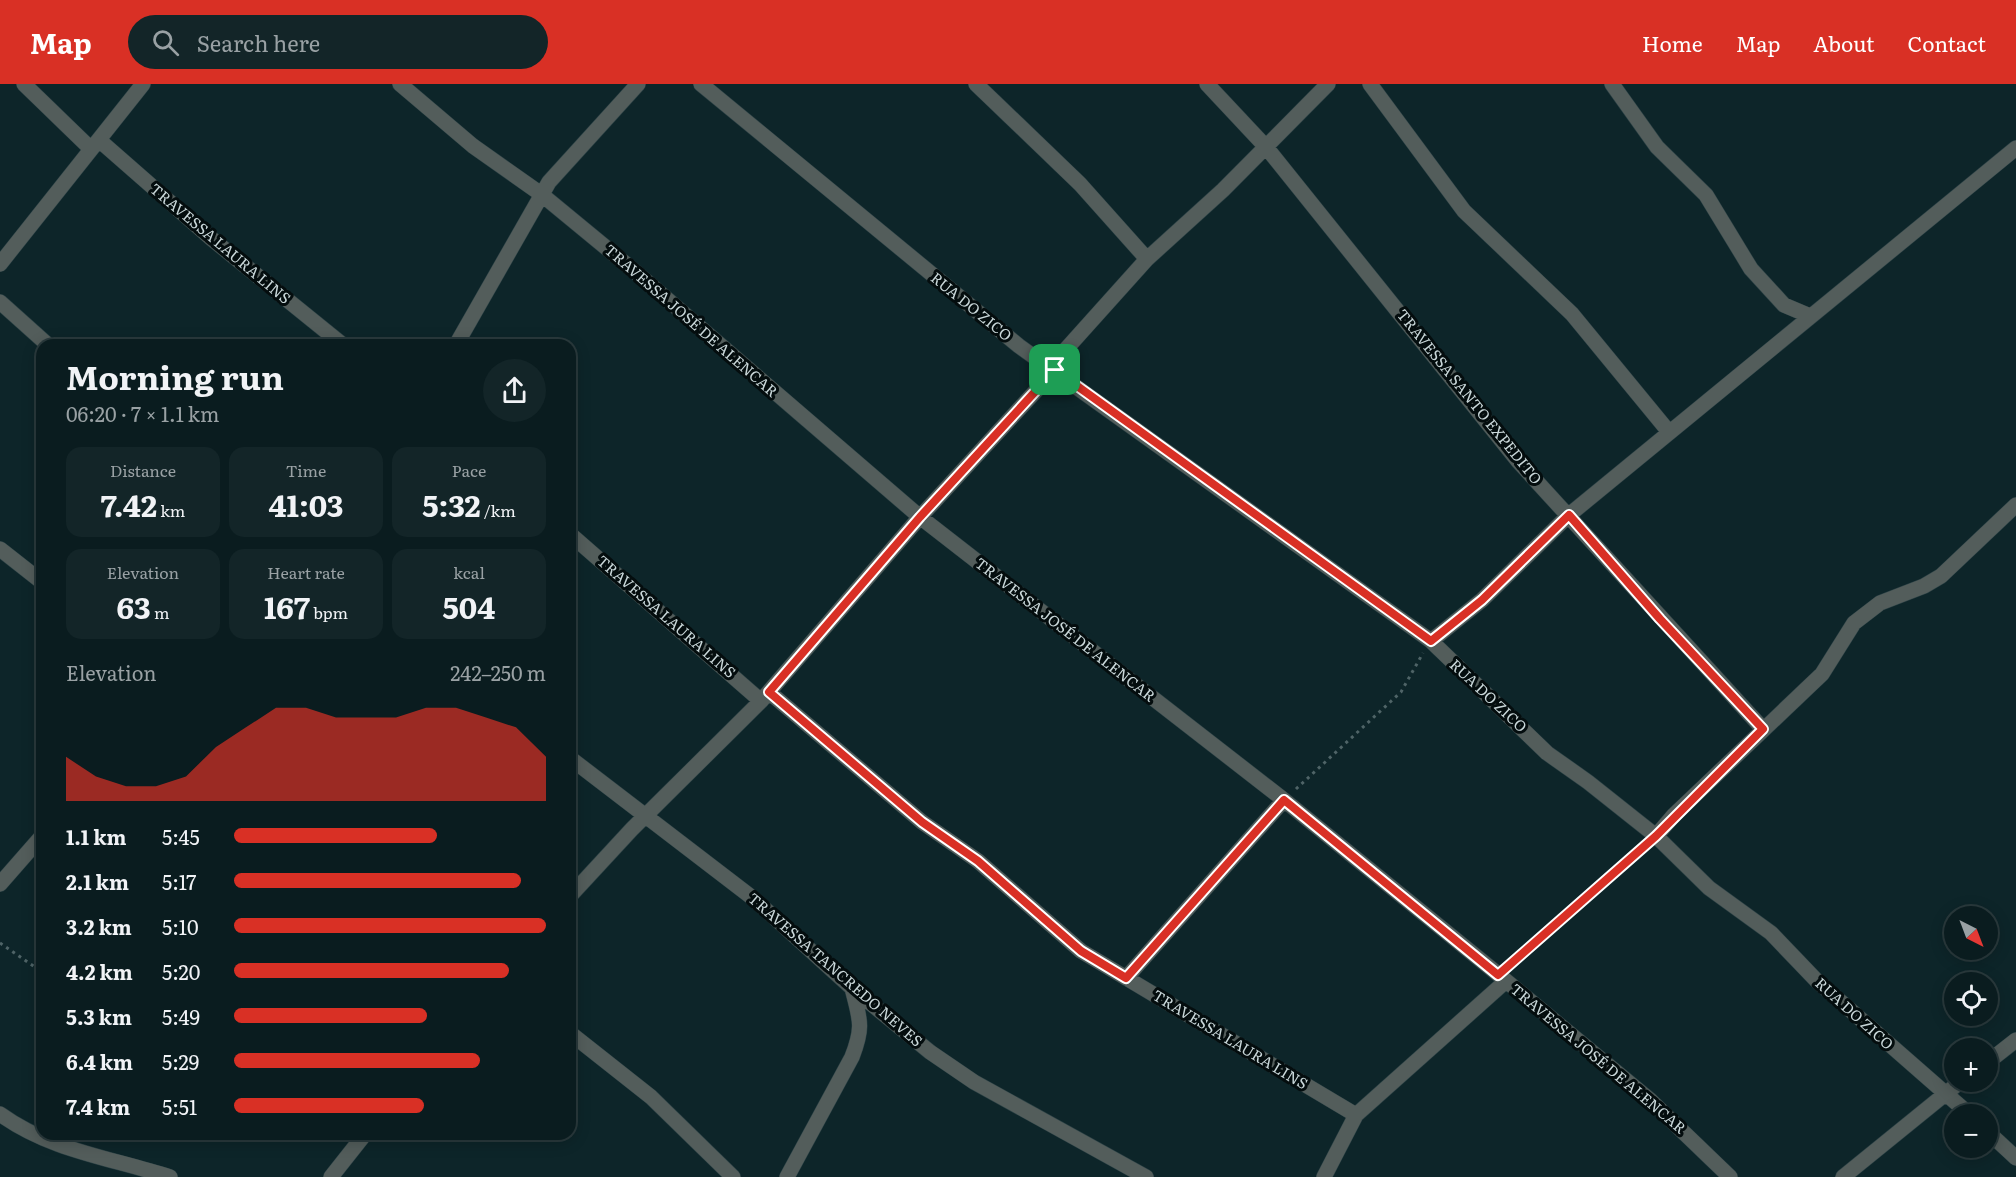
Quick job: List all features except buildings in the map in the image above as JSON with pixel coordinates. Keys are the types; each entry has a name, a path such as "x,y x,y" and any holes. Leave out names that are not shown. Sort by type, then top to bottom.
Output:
{"street":[{"name":"TRAVESSA LAURA LINS","path":"24,84 95,145 336,339"},
{"path":"0,264 143,84"},
{"name":"TRAVESSA JOSÉ DE ALENCAR","path":"400,84 481,152 541,195 632,269 920,517 1284,800 1502,978 1650,1100 1730,1177"},
{"path":"459,339 541,195 556,173 638,84"},
{"name":"RUA DO ZICO","path":"701,84 871,226 1020,346 1431,641 1556,760 1588,782 1656,836 1709,888 1771,933 1816,980 1944,1091"},
{"path":"976,84 1080,184 1147,259"},
{"name":"TRAVESSA SANTO EXPEDITO","path":"1207,84 1266,147 1518,461 1569,515 1660,619 1763,729"},
{"path":"576,890 765,697 1147,259 1266,147 1328,84"},
{"path":"1370,84 1464,211 1572,314 1669,432"},
{"path":"1612,84 1657,147 1706,195 1751,269 1784,305 1810,316"},
{"path":"1431,641 1482,600 1569,515 2016,148"},
{"path":"0,302 41,339"},
{"path":"1656,836 1763,729 1822,674 1854,623 1880,603 1924,586 1941,576 2016,505"},
{"name":"TRAVESSA LAURA LINS","path":"576,539 765,697 922,822 978,861 1081,951 1356,1115"},
{"path":"0,549 36,577"},
{"name":"TRAVESSA TANCREDO NEVES","path":"576,762 647,815 754,900 852,988 930,1052 974,1082 1146,1177"},
{"path":"1126,978 1284,800"},
{"path":"0,884 36,843"},
{"path":"1324,1177 1356,1115 1502,978"},
{"path":"787,1177 852,1057 859,1038 861,1024 852,988"},
{"path":"576,1038 666,1111 689,1137 733,1177"},
{"path":"1998,1054 2016,1040"},
{"path":"1843,1177 1945,1092"},
{"name":"RUA DO ZICO","path":"1945,1092 1958,1104"},
{"path":"0,1114 36,1135"},
{"path":"45,1140 54,1145 119,1160 170,1177"},
{"path":"331,1177 360,1140"},
{"path":"1998,1141 2016,1158"}],"path":[{"path":"1284,800 1401,692 1431,641"},
{"path":"1502,978 1656,836"},
{"path":"0,944 36,968"}],"route":[{"path":"1055,370 1431,641 1482,600 1569,515 1660,619 1763,729 1674,815 1656,836 1498,975 1284,800 1126,978 1102,966 1081,951 978,861 922,822 769,692 920,517 1055,370"}]}
